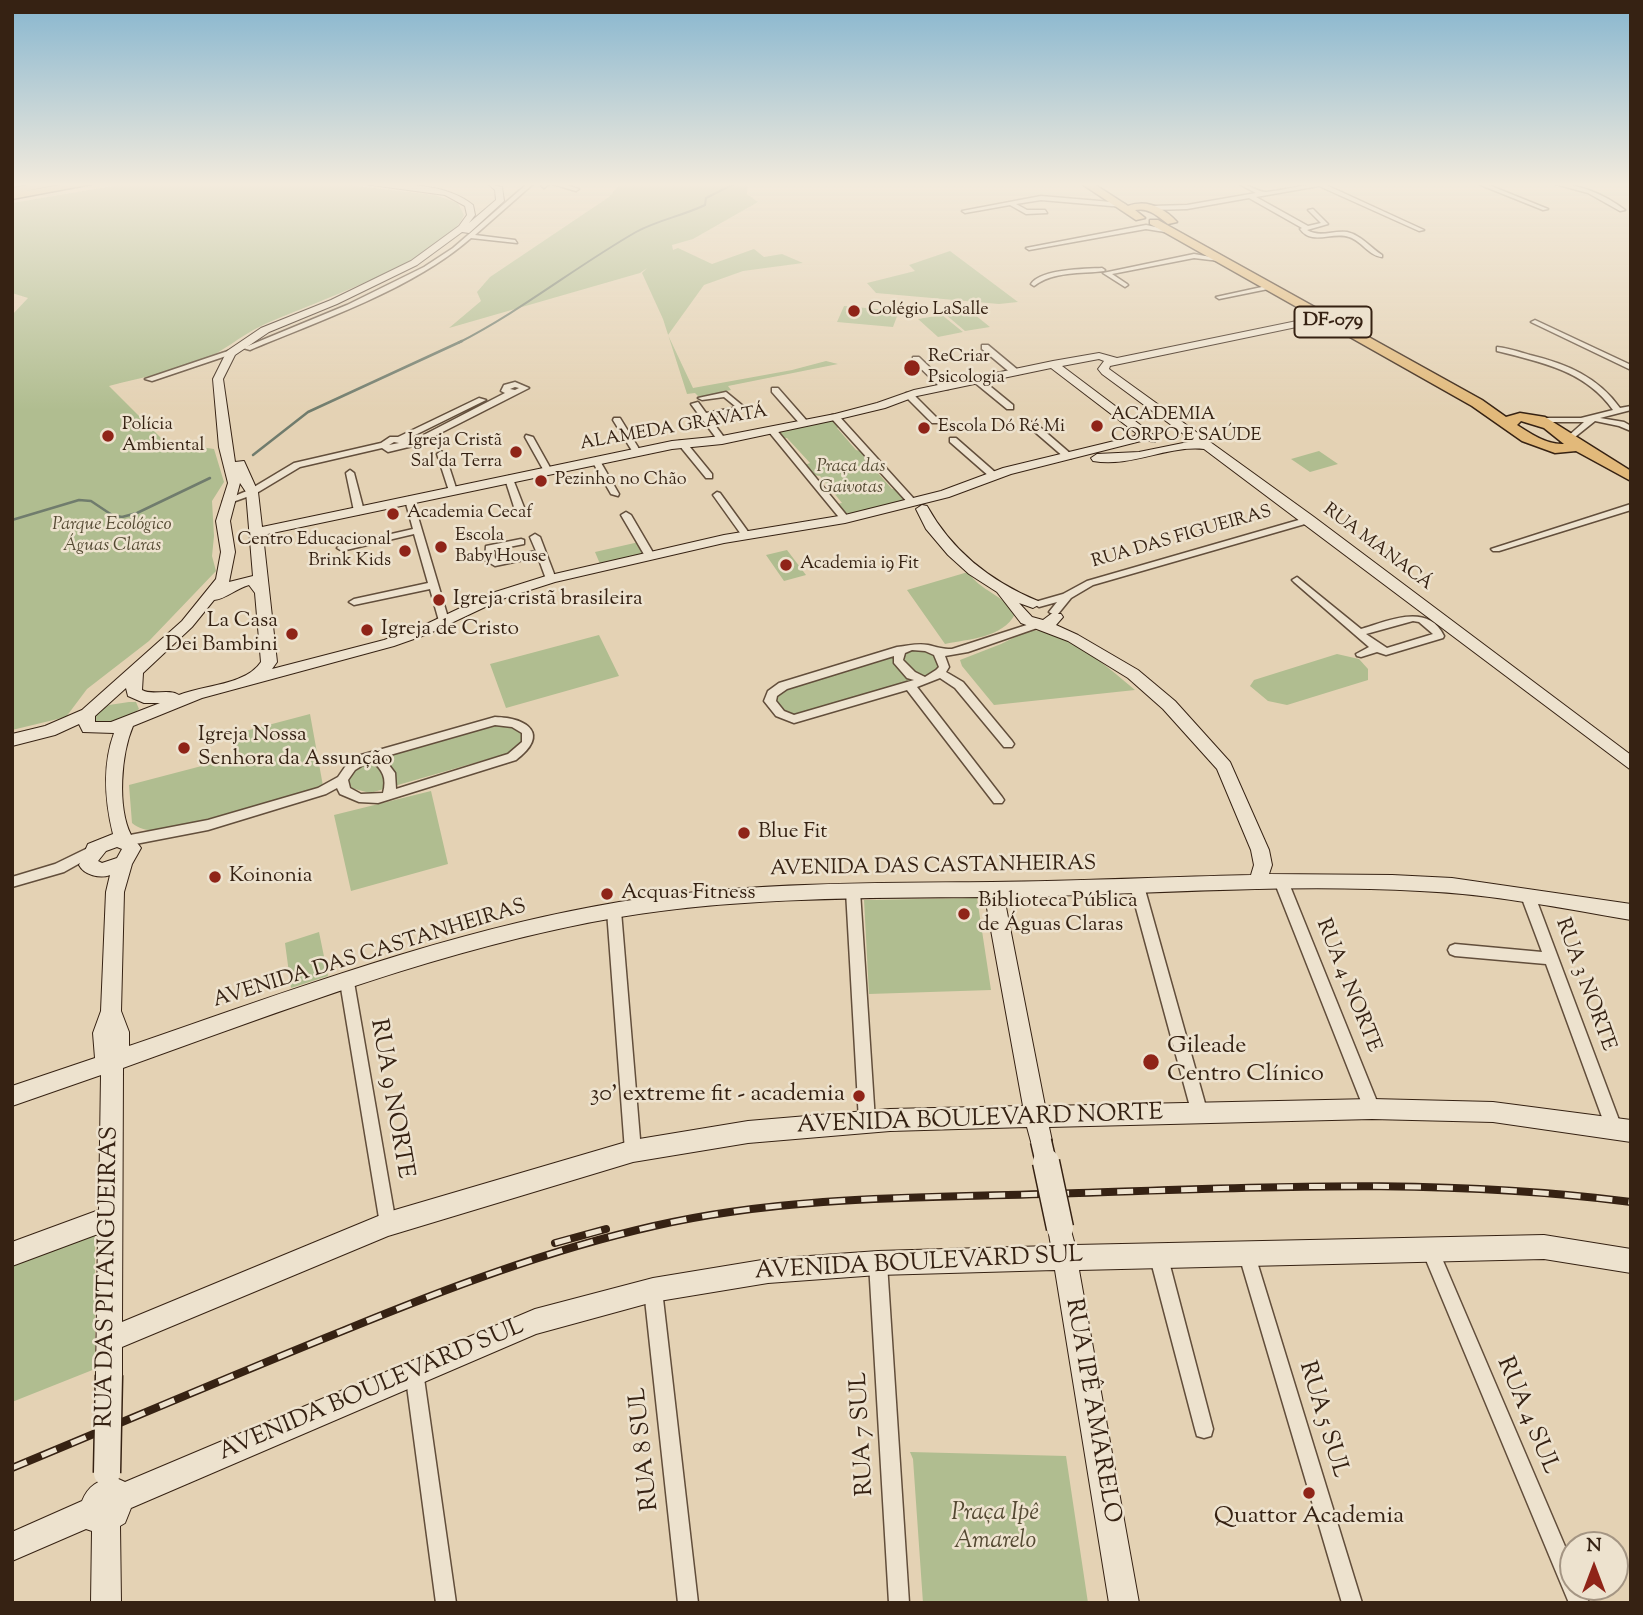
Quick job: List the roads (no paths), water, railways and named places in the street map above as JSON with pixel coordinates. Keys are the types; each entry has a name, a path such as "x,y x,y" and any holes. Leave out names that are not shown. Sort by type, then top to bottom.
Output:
{"main road":[{"name":"DF-079","path":"1220,259 1511,424 1527,438 1555,449 1631,489"},
{"name":"DF-079","path":"1237,259 1571,440 1631,477"},
{"path":"1511,424 1515,418 1531,419"},
{"path":"1555,449 1571,448 1571,440"}],"street":[{"path":"260,556 252,572 236,575 228,552 223,521 234,483 223,433 218,379 222,365 231,354 265,330 343,298 418,259"},
{"path":"248,681 258,676 269,662 253,503 234,445 227,378 235,360 271,331 346,301 428,259"},
{"path":"247,348 349,306 438,259"},
{"path":"1034,284 1038,278 1104,272 1162,259"},
{"path":"1085,260 1125,285"},
{"path":"1219,297 1271,287"},
{"path":"1106,360 1303,317 1312,310"},
{"path":"1106,360 1326,318"},
{"path":"1535,322 1631,368"},
{"path":"985,347 1015,372"},
{"path":"1500,349 1555,363 1581,375 1604,391 1617,411 1621,424"},
{"path":"149,379 231,354"},
{"path":"916,359 945,387"},
{"path":"1106,360 1106,372 1187,442"},
{"name":"ALAMEDA GRAVATÁ","path":"257,532 682,443 722,440 835,417 881,406 909,395 1053,364 1106,360"},
{"path":"1053,364 1148,444 1150,453"},
{"path":"977,380 1010,407"},
{"path":"775,390 804,423"},
{"path":"223,521 228,506 239,500 253,503 288,475 305,467 386,447 390,440 414,443 508,391"},
{"path":"704,416 736,410 739,407 726,394 699,401 704,416 722,440"},
{"path":"909,395 935,421"},
{"path":"1531,419 1566,421 1594,418 1631,408"},
{"path":"835,417 962,562 1047,620"},
{"path":"1594,418 1631,429"},
{"path":"1571,440 1594,418"},
{"path":"617,420 637,452"},
{"path":"1031,424 1069,456"},
{"path":"772,430 845,519"},
{"path":"351,655 444,621 497,596 551,579 595,574 734,547 792,540 917,512 968,498 1069,456 1138,436 1155,441 1187,442"},
{"path":"529,437 548,471"},
{"path":"953,440 993,475"},
{"path":"12,740 92,724 128,722 197,694 351,655 424,640 530,596 650,556 746,535 845,519 917,512 993,475 1105,457 1150,453 1187,442"},
{"name":"RUA MANACÁ","path":"1187,442 1208,446 1631,764"},
{"path":"682,443 709,477"},
{"path":"441,454 453,491"},
{"path":"596,461 615,494"},
{"path":"350,473 359,510"},
{"path":"509,479 520,510"},
{"path":"717,495 746,535"},
{"path":"409,500 444,621"},
{"path":"227,501 253,503"},
{"path":"1496,549 1631,507"},
{"path":"626,515 650,556"},
{"name":"RUA DAS FIGUEIRAS","path":"1028,609 1068,596 1090,583 1115,575 1309,520"},
{"path":"342,548 417,531"},
{"path":"535,537 551,579"},
{"path":"521,542 489,548 490,560 495,563 541,553"},
{"path":"201,609 223,580 228,552"},
{"path":"1297,580 1377,648 1386,652 1439,636 1422,620 1413,618 1360,632"},
{"path":"92,724 135,672 220,592 241,582 256,581 263,594"},
{"path":"354,602 434,585"},
{"name":"RUA DAS FIGUEIRAS","path":"1047,620 1068,596"},
{"path":"1028,609 1026,621 1047,620"},
{"path":"1013,629 1028,609"},
{"path":"942,657 989,642 1013,629 1047,620"},
{"name":"RUA 4 NORTE","path":"1047,620 1133,674 1169,705 1224,766 1261,850 1284,881 1372,1109"},
{"path":"940,673 910,686 794,719 782,716 774,710 770,701 772,694 783,685 901,649 928,648 942,657"},
{"path":"1361,654 1377,648"},
{"path":"901,649 898,661 902,668 925,681"},
{"path":"940,673 942,657"},
{"path":"269,662 277,668 307,666"},
{"path":"135,672 134,692 144,698 197,694"},
{"path":"940,673 959,685 1009,744"},
{"path":"910,686 998,800"},
{"path":"94,859 110,869 125,850 170,834 343,786 368,800 388,796 512,758 527,744 529,736 526,728 517,722 495,721 373,756 351,767 343,786"},
{"path":"125,850 117,817 116,749 128,722"},
{"path":"92,724 110,739 116,749"},
{"path":"373,756 391,774 392,785 388,796"},
{"path":"94,859 117,817"},
{"path":"12,882 94,859 111,841 125,850"},
{"name":"RUA DAS PITANGUEIRAS","path":"106,1603 112,1062 103,1054 102,1040 111,1011 115,892 125,850"},
{"name":"RUA 4 NORTE","path":"1258,881 1263,865 1261,850"},
{"path":"94,859 115,892"},
{"name":"AVENIDA DAS CASTANHEIRAS","path":"12,1096 346,982 507,934 614,911 714,899 853,891 1258,881 1395,882 1458,886 1631,912"},
{"path":"1137,886 1200,1114"},
{"name":"RUA IPÊ AMARELO","path":"993,889 1060,1228 1124,1603"},
{"path":"853,891 867,1121"},
{"name":"RUA 3 NORTE","path":"1528,896 1622,1130"},
{"path":"614,911 633,1151"},
{"path":"1455,950 1552,959"},
{"name":"RUA 9 NORTE","path":"346,982 388,1224"},
{"name":"AVENIDA BOULEVARD NORTE","path":"110,1339 388,1224 633,1151 748,1132 867,1121 1372,1109 1493,1112 1622,1130"},
{"path":"12,1254 110,1218"},
{"name":"AVENIDA BOULEVARD SUL","path":"12,1547 107,1499 535,1322 653,1290 768,1271 878,1263 1065,1256 1544,1247 1631,1261"},
{"name":"RUA 4 SUL","path":"1429,1248 1579,1603"},
{"name":"RUA 5 SUL","path":"1246,1252 1352,1603"},
{"path":"1158,1254 1203,1429"},
{"name":"RUA 7 SUL","path":"878,1263 899,1603"},
{"name":"RUA 8 SUL","path":"653,1290 688,1603"},
{"path":"414,1371 446,1603"}],"waterway":[{"path":"459,342 504,317 592,259"},
{"path":"253,455 308,412 459,342"},
{"path":"12,520 79,500 91,501 112,515 122,517 137,513 210,478"}],"railway":[{"path":"12,1468 459,1285 614,1236 707,1216 760,1208 866,1199 1287,1187 1424,1187 1561,1194 1631,1202"},
{"path":"555,1243 606,1229"}],"place":[{"name":"Colégio LaSalle","path":"854,311"},
{"name":"ReCriar Psicologia","path":"912,368"},
{"name":"ACADEMIA CORPO E SAÚDE","path":"1097,426"},
{"name":"Escola Dó Ré Mi","path":"924,428"},
{"name":"Polícia Ambiental","path":"108,436"},
{"name":"Igreja Cristã Sal da Terra","path":"516,452"},
{"name":"Pezinho no Chão","path":"541,481"},
{"name":"Academia Cecaf","path":"393,514"},
{"name":"Escola Baby House","path":"441,547"},
{"name":"Centro Educacional Brink Kids","path":"405,551"},
{"name":"Academia i9 Fit","path":"786,565"},
{"name":"Igreja cristã brasileira","path":"439,600"},
{"name":"Igreja de Cristo","path":"367,630"},
{"name":"La Casa Dei Bambini","path":"292,634"},
{"name":"Igreja Nossa Senhora da Assunção","path":"184,748"},
{"name":"Blue Fit","path":"744,833"},
{"name":"Koinonia","path":"215,877"},
{"name":"Acquas Fitness","path":"607,894"},
{"name":"Biblioteca Pública de Águas Claras","path":"964,914"},
{"name":"Gileade Centro Clínico","path":"1151,1062"},
{"name":"30' extreme fit - academia","path":"859,1096"},
{"name":"Quattor Academia","path":"1309,1493"}],"park label":[{"name":"Praça das Gaivotas","path":"851,478"},
{"name":"Parque Ecológico Águas Claras","path":"112,536"},
{"name":"Praça Ipê Amarelo","path":"995,1529"}]}
